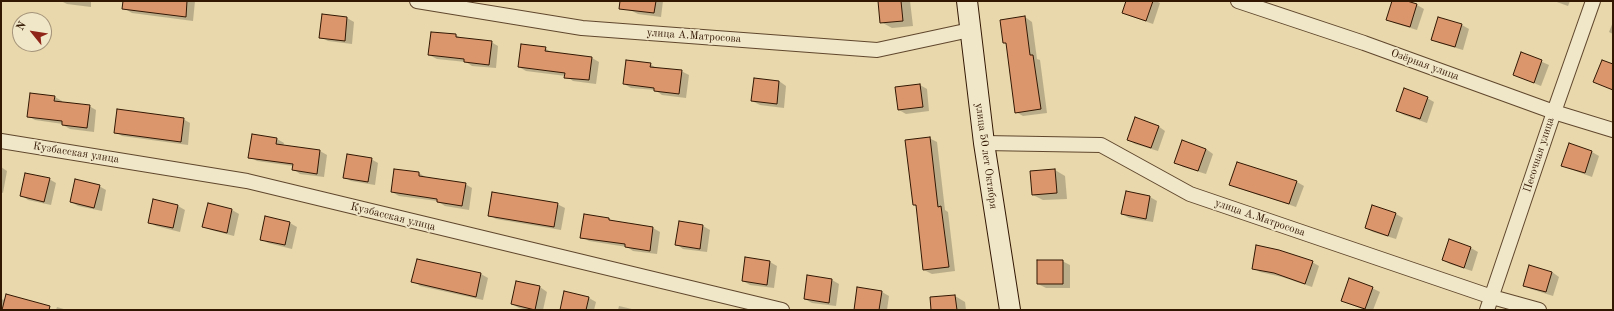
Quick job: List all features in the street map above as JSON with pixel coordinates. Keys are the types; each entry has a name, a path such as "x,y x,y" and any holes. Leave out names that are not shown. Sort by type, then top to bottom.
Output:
{"main road":[{"name":"улица 50 лет Октября","path":"967,1 984,143 1010,310"}],"street":[{"name":"улица А.Матросова","path":"417,1 582,28 877,50 970,30"},
{"name":"Озёрная улица","path":"1238,1 1364,43 1554,112 1613,130"},
{"name":"Песочная улица","path":"1490,303 1593,1"},
{"name":"Кузбасская улица","path":"1,141 247,182 782,310"},
{"name":"улица А.Матросова","path":"984,143 1101,145 1190,194 1490,303 1538,310"}],"building":[{"path":"123,1 187,1 186,17 122,9"},
{"path":"620,1 656,1 654,13 619,9"},
{"path":"878,1 901,1 903,21 880,23"},
{"path":"1126,1 1153,1 1146,21 1122,13"},
{"path":"1392,1 1407,1 1417,4 1410,27 1386,20"},
{"path":"322,14 347,17 345,41 319,38"},
{"path":"1025,16 1030,55 1033,55 1041,109 1015,113 1006,43 1003,43 1000,20"},
{"path":"1438,17 1462,24 1455,47 1431,40"},
{"path":"431,32 456,34 456,37 492,41 489,65 464,62 464,59 428,55"},
{"path":"521,44 546,47 545,51 592,57 589,80 564,78 565,73 518,67"},
{"path":"1521,52 1542,60 1534,83 1513,75"},
{"path":"626,60 651,63 650,67 682,70 679,94 654,91 654,88 623,84"},
{"path":"1602,60 1613,64 1613,90 1593,82"},
{"path":"754,78 779,81 777,104 751,101"},
{"path":"920,84 923,107 898,110 895,87"},
{"path":"1404,88 1428,97 1420,119 1396,111"},
{"path":"30,93 55,96 54,101 90,105 87,128 62,125 62,121 27,117"},
{"path":"117,109 184,118 181,142 114,133"},
{"path":"1135,117 1159,126 1151,148 1127,140"},
{"path":"252,134 277,138 276,144 320,150 317,174 292,170 293,164 248,158"},
{"path":"930,137 938,207 941,206 949,267 923,270 916,205 913,205 905,140"},
{"path":"1182,140 1206,149 1198,171 1174,163"},
{"path":"1569,143 1592,151 1585,173 1561,166"},
{"path":"347,154 372,158 368,182 343,178"},
{"path":"1237,162 1297,181 1289,204 1229,185"},
{"path":"394,169 419,172 419,176 466,183 462,206 437,202 437,199 391,192"},
{"path":"1055,169 1057,193 1032,195 1030,171"},
{"path":"25,173 50,178 44,202 20,196"},
{"path":"75,179 100,185 94,208 70,202"},
{"path":"1126,191 1150,196 1146,219 1121,214"},
{"path":"492,192 558,203 554,227 488,216"},
{"path":"153,199 178,205 173,228 148,223"},
{"path":"208,203 232,209 227,233 202,227"},
{"path":"1372,205 1396,213 1388,236 1365,228"},
{"path":"584,214 609,218 609,220 653,227 650,251 625,247 625,244 580,238"},
{"path":"265,216 290,222 285,245 260,240"},
{"path":"679,221 703,225 700,249 675,245"},
{"path":"1449,239 1471,247 1464,268 1442,260"},
{"path":"1256,245 1279,250 1313,261 1305,284 1274,273 1252,269"},
{"path":"745,257 770,261 767,285 742,281"},
{"path":"417,259 481,273 476,297 411,282"},
{"path":"1037,260 1063,260 1063,284 1037,284"},
{"path":"1529,265 1552,272 1546,292 1523,286"},
{"path":"807,275 832,279 829,303 804,299"},
{"path":"1349,278 1373,287 1365,309 1341,301"},
{"path":"516,281 540,286 535,310 511,304"},
{"path":"857,287 882,291 879,310 854,310"},
{"path":"564,291 589,297 586,310 560,310"},
{"path":"6,294 50,306 49,310 2,310"},
{"path":"955,295 957,310 931,310 930,297"}]}
